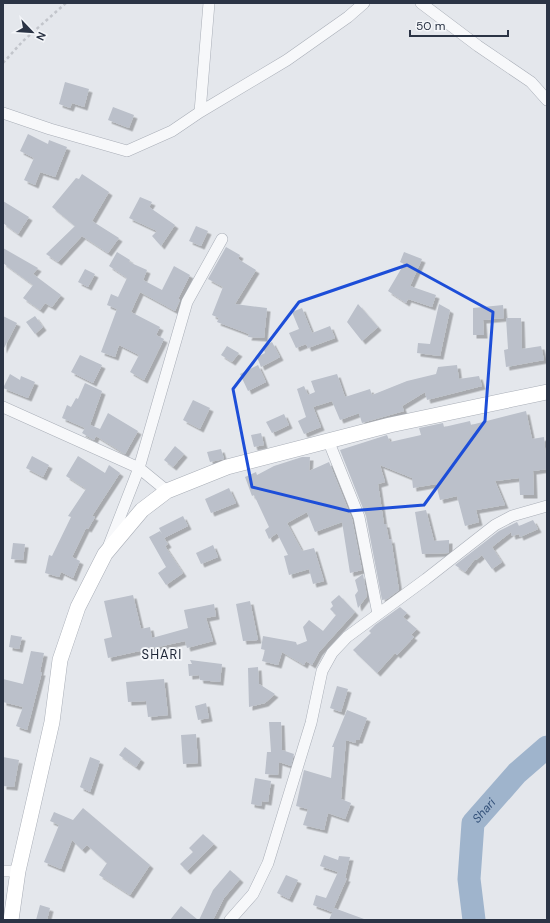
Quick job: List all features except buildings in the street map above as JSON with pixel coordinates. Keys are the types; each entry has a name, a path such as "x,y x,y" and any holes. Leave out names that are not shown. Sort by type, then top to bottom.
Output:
{"street":[{"path":"200,112 209,3"},
{"path":"3,113 50,129 127,151 172,131 200,112 287,60 348,17 364,3"},
{"path":"421,3 478,46 531,82 547,100"},
{"path":"11,920 18,871 52,722 60,660 78,607 105,554 139,468 187,302 222,239"},
{"path":"105,554 142,510 167,491 227,467 390,425 547,392"},
{"path":"3,407 139,468 167,491"},
{"path":"328,440 359,517 378,614"},
{"path":"230,920 253,894 268,864 311,723 322,671 332,653 347,637 426,579 495,525 512,516 547,506"},
{"path":"3,871 18,871"}],"path":[{"path":"3,63 23,41 66,3"}],"highlighted area":[{"path":"407,265 493,312 485,421 424,505 349,511 252,487 233,389 299,302"}],"waterway":[{"name":"Shari","path":"474,920 469,879 473,823 517,773 547,747"}],"district":[{"name":"SHARI","path":"162,654"}]}
